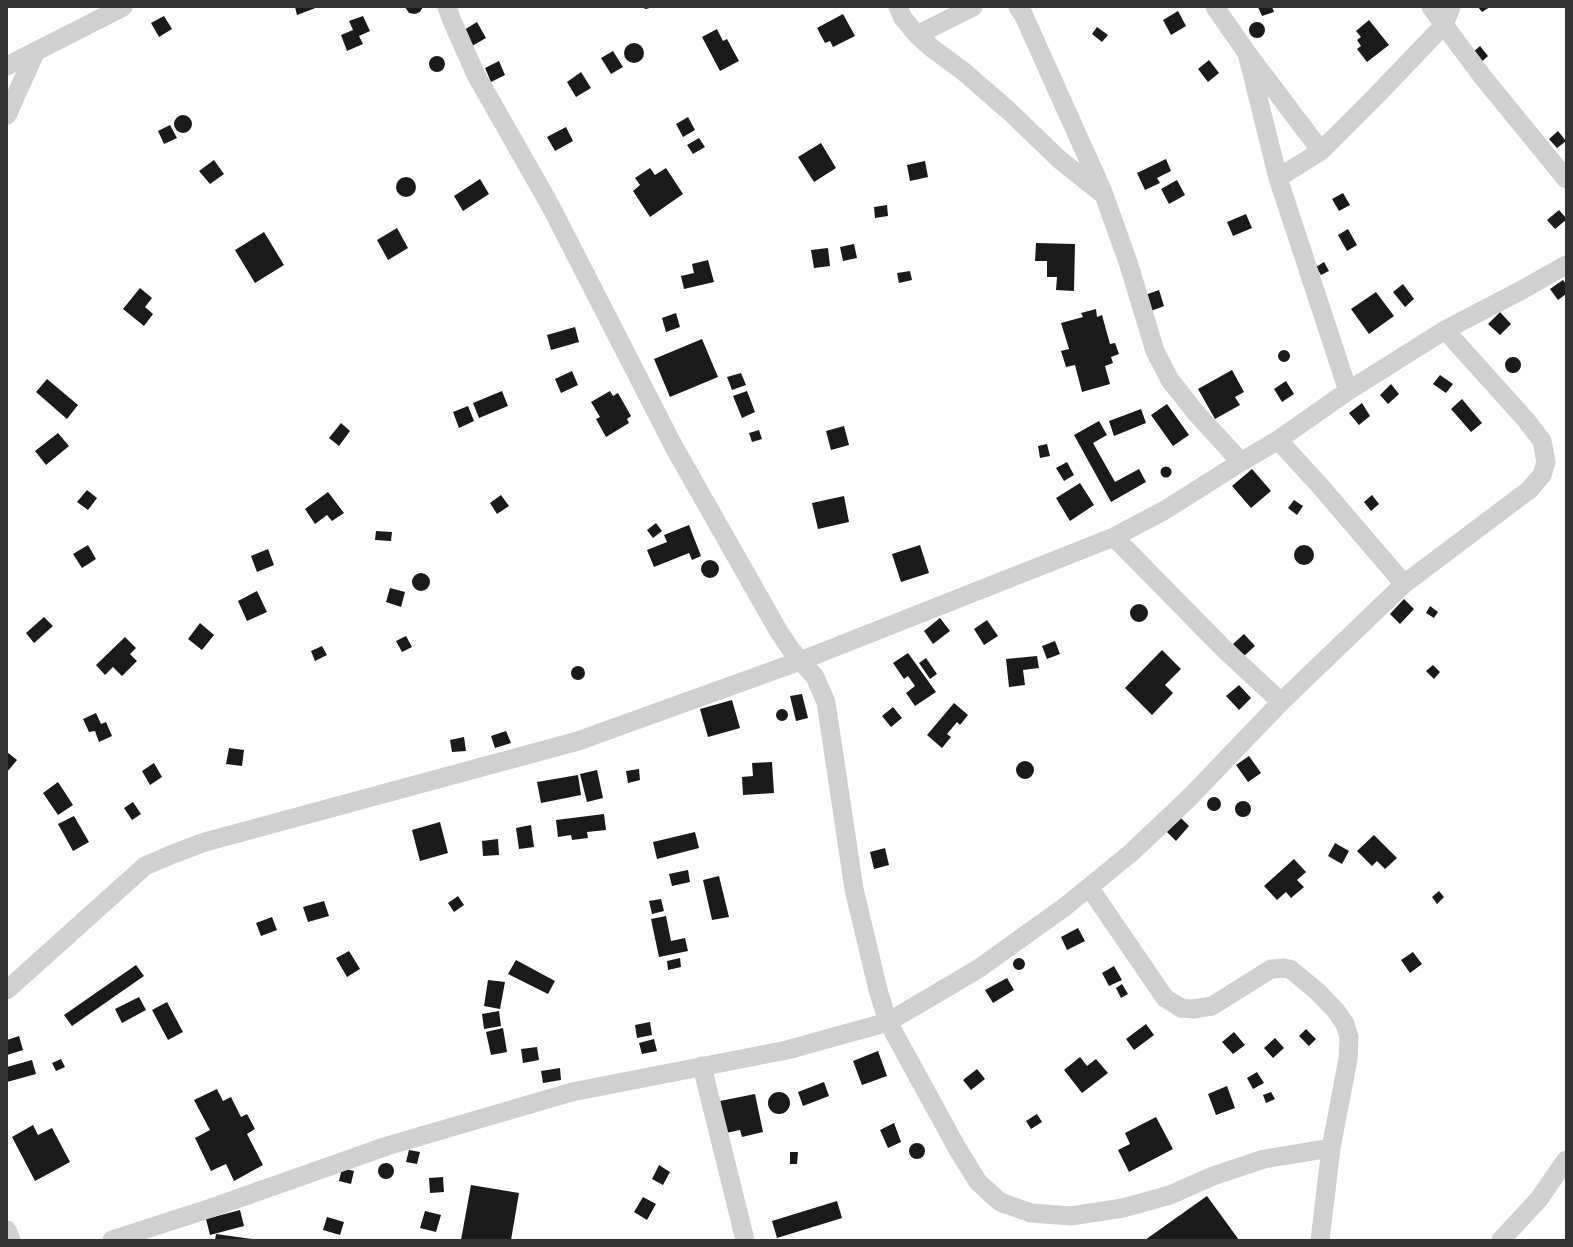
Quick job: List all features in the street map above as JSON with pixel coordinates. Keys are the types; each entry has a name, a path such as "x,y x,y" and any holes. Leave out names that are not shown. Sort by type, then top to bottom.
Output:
{"street":[{"path":"7,66 123,7"},
{"path":"447,7 476,75 550,205 674,447 779,632 792,651 815,677 826,702 854,889 878,990 888,1022 957,1148 978,1182 1000,1202 1031,1213 1071,1216 1123,1208 1170,1195 1213,1176 1264,1159 1331,1148"},
{"path":"898,7 903,18 917,35 963,71 1009,111 1060,160 1104,195"},
{"path":"917,35 973,7"},
{"path":"1018,7 1024,14 1104,195 1128,262 1155,351 1170,380 1196,413 1241,462"},
{"path":"1215,7 1247,53 1321,151"},
{"path":"1431,7 1482,76 1566,179"},
{"path":"1278,178 1321,151 1375,97 1444,24 1451,7"},
{"path":"7,115 35,52"},
{"path":"1247,53 1278,178 1348,391"},
{"path":"7,990 145,866 173,854 205,842 578,741 800,661 1114,537 1166,510 1278,440 1348,391 1444,330 1520,291 1566,265"},
{"path":"112,1240 211,1208 394,1144 572,1092 787,1050 888,1022 978,969 1066,906 1132,852 1190,797 1281,702 1404,584 1529,490 1542,475 1546,462 1542,441 1526,420 1444,330"},
{"path":"1278,440 1321,487 1404,584"},
{"path":"1114,537 1223,648 1281,702"},
{"path":"1089,887 1165,998 1181,1008 1194,1009 1212,1006 1271,969 1277,967 1290,969 1297,973 1336,1011 1345,1024 1349,1037 1348,1059 1331,1148 1320,1240"},
{"path":"702,1066 745,1240"},
{"path":"1501,1240 1539,1199 1566,1160"},
{"path":"7,1230 11,1240"}],"building":[{"path":"295,7 318,7 297,15"},
{"path":"405,7 423,7 420,12 415,14 409,13"},
{"path":"641,7 653,7 646,9"},
{"path":"1258,7 1272,7 1274,12 1262,16"},
{"path":"1478,7 1490,7 1482,12"},
{"path":"1178,11 1186,26 1171,35 1163,20"},
{"path":"843,14 855,36 833,47 830,41 825,43 817,28"},
{"path":"164,16 172,29 159,37 151,23"},
{"path":"363,16 370,31 359,36 363,44 347,51 341,35 353,30 349,21"},
{"path":"1369,20 1389,45 1367,62 1357,49 1361,46 1357,40 1361,37 1356,31"},
{"path":"477,22 486,38 472,46 464,30"},
{"path":"1254,22 1260,22 1265,27 1263,36 1260,38 1254,38 1249,33 1249,27"},
{"path":"1097,27 1108,35 1102,42 1092,34"},
{"path":"717,29 723,41 727,39 739,61 720,71 702,37"},
{"path":"634,43 641,46 644,53 641,60 634,63 627,60 624,53 627,46"},
{"path":"1480,46 1488,56 1480,63 1471,54"},
{"path":"613,51 623,67 611,74 601,58"},
{"path":"437,56 443,58 445,64 443,70 437,72 431,70 429,64 431,58"},
{"path":"1209,60 1219,73 1208,82 1198,69"},
{"path":"499,61 505,75 491,82 485,68"},
{"path":"581,72 591,88 576,97 567,82"},
{"path":"179,115 187,115 192,120 190,131 187,133 179,133 174,128 174,120"},
{"path":"688,117 695,130 683,137 676,124"},
{"path":"170,125 177,138 164,144 158,131"},
{"path":"566,127 573,141 555,151 547,137"},
{"path":"1558,131 1566,141 1557,148 1549,139"},
{"path":"699,138 705,147 693,154 687,145"},
{"path":"821,143 836,168 814,182 798,157"},
{"path":"1166,159 1171,171 1157,178 1160,183 1145,190 1137,173"},
{"path":"214,160 224,174 210,184 199,171"},
{"path":"925,161 928,177 910,181 907,165"},
{"path":"650,168 655,175 666,168 683,194 650,217 633,191 640,185 635,178"},
{"path":"406,177 413,180 416,187 413,194 406,197 399,194 396,187 399,180"},
{"path":"480,179 489,194 463,211 454,196"},
{"path":"1177,180 1185,195 1169,204 1161,189"},
{"path":"1343,193 1350,205 1339,211 1332,199"},
{"path":"887,205 888,216 875,218 874,207"},
{"path":"1559,210 1566,220 1555,229 1547,220"},
{"path":"1246,214 1252,228 1233,236 1227,222"},
{"path":"397,228 408,248 388,260 377,240"},
{"path":"1348,229 1357,245 1347,251 1338,235"},
{"path":"264,232 284,265 255,283 235,250"},
{"path":"1036,243 1075,244 1074,291 1056,290 1057,277 1047,277 1047,261 1035,261"},
{"path":"854,244 857,258 843,261 840,247"},
{"path":"828,248 830,266 814,268 811,250"},
{"path":"708,260 714,282 684,289 681,276 694,273 692,264"},
{"path":"1324,262 1329,271 1321,275 1316,267"},
{"path":"910,271 912,280 899,283 897,273"},
{"path":"1563,280 1566,284 1566,294 1558,300 1550,289"},
{"path":"1403,284 1414,299 1405,307 1393,292"},
{"path":"140,288 152,298 145,307 153,314 144,326 123,309"},
{"path":"1159,290 1164,306 1151,311 1145,295"},
{"path":"1376,292 1394,316 1369,334 1351,309"},
{"path":"1096,309 1097,317 1102,315 1110,344 1115,343 1119,354 1111,357 1113,363 1105,366 1110,384 1082,392 1075,365 1066,367 1061,351 1069,349 1061,323 1083,317 1081,313"},
{"path":"1500,312 1511,324 1500,335 1488,324"},
{"path":"676,313 680,327 666,332 662,318"},
{"path":"575,327 579,342 551,350 547,335"},
{"path":"702,339 718,377 670,397 654,359"},
{"path":"1286,350 1289,351 1289,361 1282,362 1279,361 1278,354 1279,351"},
{"path":"1513,357 1520,362 1521,365 1516,372 1513,373 1506,368 1505,365 1510,358"},
{"path":"1232,370 1244,392 1235,397 1240,405 1215,419 1198,389"},
{"path":"572,371 578,385 561,393 555,379"},
{"path":"741,373 746,385 732,390 727,377"},
{"path":"1440,375 1453,384 1446,393 1433,384"},
{"path":"47,379 78,405 67,419 36,392"},
{"path":"1286,381 1294,394 1282,402 1274,389"},
{"path":"1391,384 1399,394 1388,404 1380,395"},
{"path":"502,391 508,406 479,418 473,403"},
{"path":"610,391 613,396 618,393 631,416 627,419 629,423 606,437 596,419 600,417 591,402"},
{"path":"747,391 755,412 742,418 733,396"},
{"path":"1462,399 1482,423 1471,432 1451,409"},
{"path":"1362,403 1370,416 1359,425 1349,413"},
{"path":"1167,404 1189,435 1173,446 1151,415"},
{"path":"468,406 474,421 459,428 453,412"},
{"path":"1141,409 1146,423 1114,436 1109,421"},
{"path":"1099,421 1107,435 1093,443 1115,482 1139,469 1146,482 1111,502 1074,435"},
{"path":"341,423 350,431 339,446 329,438"},
{"path":"844,426 849,445 831,450 826,431"},
{"path":"759,430 762,439 752,442 749,433"},
{"path":"58,433 69,446 46,465 35,451"},
{"path":"1047,444 1050,456 1040,458 1038,446"},
{"path":"1067,462 1074,475 1064,481 1056,468"},
{"path":"1164,467 1168,467 1170,468 1170,476 1164,477 1161,474 1161,470"},
{"path":"1252,469 1271,491 1251,508 1232,486"},
{"path":"1080,483 1094,505 1070,521 1056,498"},
{"path":"87,490 97,498 88,510 77,502"},
{"path":"328,492 344,513 332,521 327,515 315,524 305,509"},
{"path":"501,495 509,506 497,514 490,503"},
{"path":"1372,495 1379,504 1371,511 1364,502"},
{"path":"844,496 849,522 818,529 812,503"},
{"path":"1294,500 1303,506 1297,515 1288,508"},
{"path":"656,523 662,531 653,538 647,530"},
{"path":"689,525 701,556 692,560 689,553 654,567 647,550 667,542 664,535"},
{"path":"376,531 392,532 391,541 375,540"},
{"path":"88,545 96,559 82,568 73,554"},
{"path":"920,545 929,573 901,582 892,554"},
{"path":"1304,545 1311,548 1314,555 1311,562 1304,565 1297,562 1294,555 1297,548"},
{"path":"268,549 274,565 257,572 251,556"},
{"path":"710,560 714,561 718,565 718,573 714,577 710,578 706,577 702,573 701,569 702,565 706,561"},
{"path":"421,573 427,576 430,582 427,588 421,591 415,588 412,582 415,576"},
{"path":"390,588 405,592 401,607 386,602"},
{"path":"257,591 267,612 247,621 238,601"},
{"path":"1404,599 1414,609 1400,624 1390,614"},
{"path":"1135,604 1143,604 1148,609 1146,620 1143,622 1135,622 1130,617 1130,609"},
{"path":"1430,606 1438,612 1434,618 1426,613"},
{"path":"44,617 53,626 34,643 26,633"},
{"path":"940,618 950,631 933,644 924,631"},
{"path":"987,620 998,636 984,645 974,629"},
{"path":"200,623 214,635 202,650 188,639"},
{"path":"1244,634 1255,646 1244,656 1233,644"},
{"path":"406,636 412,647 402,652 396,641"},
{"path":"125,637 136,648 130,654 137,661 122,676 113,667 105,675 96,665"},
{"path":"1055,641 1060,654 1047,659 1042,646"},
{"path":"322,646 327,655 315,661 311,651"},
{"path":"1162,650 1181,669 1165,685 1173,693 1152,715 1125,688"},
{"path":"908,653 936,692 915,706 906,693 915,686 908,676 904,679 893,663"},
{"path":"1037,656 1039,668 1023,670 1025,685 1009,687 1006,659"},
{"path":"926,658 937,674 930,679 919,663"},
{"path":"1433,665 1440,672 1434,679 1426,671"},
{"path":"575,666 581,666 585,670 585,676 581,680 575,680 571,676 571,670"},
{"path":"1239,685 1251,698 1239,710 1226,696"},
{"path":"802,694 808,718 796,721 790,696"},
{"path":"732,700 740,728 708,737 700,709"},
{"path":"954,703 968,715 960,725 957,722 947,734 951,737 942,748 927,735"},
{"path":"893,707 902,718 891,727 882,716"},
{"path":"780,709 784,709 788,715 784,721 780,721 776,717 776,713"},
{"path":"96,713 101,724 106,722 112,736 99,742 95,731 89,732 83,719"},
{"path":"506,731 511,743 495,748 491,736"},
{"path":"464,737 466,751 452,752 450,740"},
{"path":"229,748 244,750 242,766 226,764"},
{"path":"7,752 17,760 7,772"},
{"path":"1249,756 1261,773 1248,782 1236,765"},
{"path":"1025,761 1031,764 1034,770 1031,776 1025,779 1019,776 1016,770 1019,764"},
{"path":"772,762 774,793 743,795 742,777 753,776 752,763"},
{"path":"154,763 162,777 150,785 142,771"},
{"path":"639,769 640,780 628,783 626,771"},
{"path":"597,770 603,798 587,802 580,774"},
{"path":"578,775 581,795 541,803 537,782"},
{"path":"58,782 73,805 58,815 43,793"},
{"path":"1211,797 1217,797 1221,801 1221,807 1217,811 1211,811 1207,807 1207,801"},
{"path":"1243,801 1249,803 1251,809 1249,815 1243,817 1237,815 1235,809 1237,803"},
{"path":"133,802 141,814 132,820 124,808"},
{"path":"604,814 606,830 587,832 588,838 572,840 571,835 558,837 556,820"},
{"path":"1178,815 1189,826 1176,841 1165,830"},
{"path":"74,816 89,842 73,851 58,824"},
{"path":"440,822 448,853 420,861 412,830"},
{"path":"531,825 534,847 519,849 516,828"},
{"path":"695,832 699,848 657,859 653,842"},
{"path":"1374,835 1397,858 1385,869 1377,861 1372,866 1357,851"},
{"path":"498,839 499,855 483,856 482,841"},
{"path":"1335,843 1349,851 1342,864 1328,856"},
{"path":"885,848 889,865 874,869 870,852"},
{"path":"1294,859 1306,872 1297,880 1304,887 1291,898 1286,892 1277,900 1264,886"},
{"path":"688,870 690,882 672,886 669,874"},
{"path":"719,876 729,917 712,920 703,880"},
{"path":"1439,891 1444,897 1437,904 1432,897"},
{"path":"458,896 464,905 454,912 448,903"},
{"path":"661,899 664,911 652,914 649,901"},
{"path":"324,901 329,916 308,922 303,907"},
{"path":"666,916 671,941 685,938 688,951 659,957 651,919"},
{"path":"272,917 277,930 261,936 256,923"},
{"path":"1078,928 1085,941 1067,950 1061,937"},
{"path":"349,951 360,969 347,977 336,958"},
{"path":"1413,952 1422,964 1410,973 1401,960"},
{"path":"680,958 681,967 668,970 667,961"},
{"path":"1017,958 1021,958 1025,964 1021,970 1017,970 1013,966 1013,962"},
{"path":"516,960 555,981 548,994 508,974"},
{"path":"136,965 144,976 72,1026 64,1015"},
{"path":"1114,966 1122,980 1109,986 1102,973"},
{"path":"1007,978 1014,990 993,1003 985,990"},
{"path":"488,980 505,982 500,1009 484,1006"},
{"path":"1122,984 1128,994 1121,998 1116,988"},
{"path":"139,997 146,1010 122,1023 115,1009"},
{"path":"167,1002 183,1032 168,1040 152,1010"},
{"path":"499,1011 501,1026 484,1029 482,1014"},
{"path":"650,1022 652,1035 637,1038 635,1025"},
{"path":"1146,1024 1154,1035 1134,1050 1126,1039"},
{"path":"503,1028 507,1052 491,1055 486,1032"},
{"path":"1306,1029 1316,1039 1309,1046 1299,1036"},
{"path":"1234,1032 1245,1045 1233,1054 1222,1042"},
{"path":"19,1036 23,1050 7,1055 7,1040"},
{"path":"1275,1038 1284,1048 1273,1058 1264,1048"},
{"path":"654,1039 657,1051 642,1054 639,1043"},
{"path":"537,1047 539,1060 523,1063 521,1049"},
{"path":"878,1051 887,1076 862,1085 853,1061"},
{"path":"1080,1057 1087,1066 1096,1059 1108,1073 1082,1093 1064,1070"},
{"path":"61,1059 65,1067 56,1071 52,1063"},
{"path":"32,1060 36,1074 7,1082 7,1067"},
{"path":"560,1068 561,1080 543,1083 541,1071"},
{"path":"977,1069 985,1079 971,1090 963,1080"},
{"path":"1257,1072 1264,1083 1253,1089 1247,1078"},
{"path":"824,1082 829,1096 803,1106 798,1092"},
{"path":"1227,1086 1235,1108 1216,1115 1208,1094"},
{"path":"217,1089 223,1101 231,1097 241,1117 247,1114 255,1129 247,1134 263,1165 234,1181 226,1164 211,1171 195,1138 210,1130 194,1100"},
{"path":"779,1092 787,1095 790,1103 787,1111 779,1114 771,1111 768,1103 771,1095"},
{"path":"1271,1092 1275,1099 1266,1103 1263,1095"},
{"path":"755,1094 763,1132 742,1137 740,1130 726,1133 720,1101"},
{"path":"1037,1114 1042,1122 1031,1129 1026,1121"},
{"path":"1156,1117 1173,1149 1129,1172 1118,1150 1130,1144 1125,1133"},
{"path":"894,1123 901,1142 888,1148 880,1130"},
{"path":"33,1125 38,1135 52,1128 70,1162 35,1181 12,1137"},
{"path":"914,1143 920,1143 925,1148 923,1157 920,1159 914,1159 909,1154 909,1148"},
{"path":"409,1150 420,1152 417,1164 406,1162"},
{"path":"790,1152 798,1152 797,1164 790,1164"},
{"path":"386,1163 393,1168 394,1171 389,1178 386,1179 379,1174 378,1171 383,1164"},
{"path":"659,1165 670,1172 663,1185 652,1179"},
{"path":"342,1168 354,1171 351,1184 339,1181"},
{"path":"443,1177 444,1192 430,1193 429,1178"},
{"path":"471,1185 519,1193 511,1240 461,1240"},
{"path":"1207,1196 1239,1240 1145,1240"},
{"path":"643,1197 656,1204 647,1220 634,1212"},
{"path":"837,1201 842,1218 777,1238 772,1221"},
{"path":"240,1210 244,1226 210,1235 206,1219"},
{"path":"425,1211 441,1215 436,1232 420,1228"},
{"path":"327,1217 344,1222 340,1235 323,1230"},
{"path":"216,1234 252,1239 252,1240 215,1240"}]}
